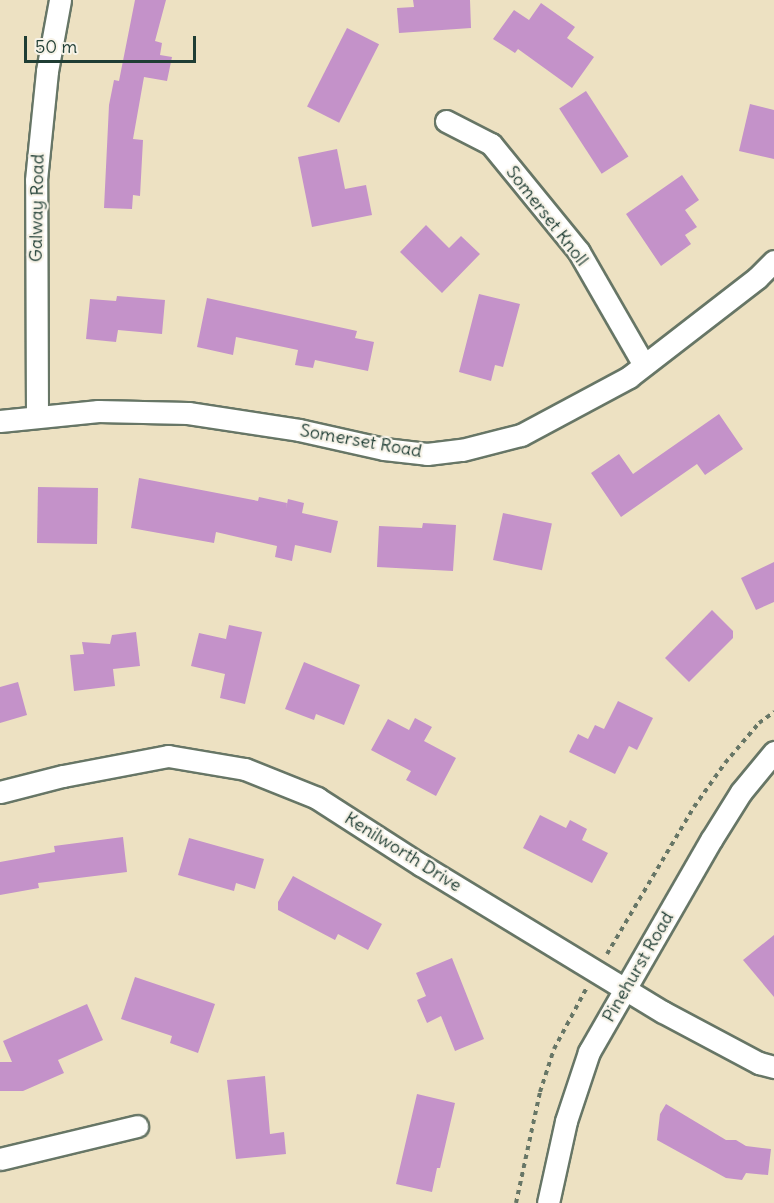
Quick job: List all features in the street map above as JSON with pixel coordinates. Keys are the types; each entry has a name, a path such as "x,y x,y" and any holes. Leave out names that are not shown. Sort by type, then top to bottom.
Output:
{"street":[{"name":"Galway Road","path":"37,417 36,180 44,94 60,0"},
{"name":"Somerset Knoll","path":"446,121 491,144 506,162 579,252 644,364"},
{"name":"Somerset Road","path":"0,421 98,411 188,413 299,430 384,448 427,454 462,450 521,435 629,377 758,278 774,261"},
{"name":"Pinehurst Road","path":"548,1203 566,1120 582,1067 625,987 741,792 774,752"},
{"name":"Kenilworth Drive","path":"0,792 63,776 168,756 245,769 317,798 430,871 663,1012 759,1063 774,1067"},
{"path":"0,1159 137,1126"}],"path":[{"path":"608,952 700,798 725,763 759,723 774,712"},
{"path":"516,1203 540,1092 554,1049 586,988"}],"building":[{"path":"135,0 166,0 155,41 162,43 160,55 172,57 167,81 144,77 133,139 143,140 140,196 133,195 132,209 104,208 109,105 114,80 119,81"},
{"path":"413,0 470,0 471,28 399,33 397,8 414,7"},
{"path":"541,3 575,27 567,38 594,57 572,88 518,49 515,53 493,39 514,10 529,20"},
{"path":"347,28 379,44 339,123 307,106"},
{"path":"586,91 628,156 602,174 559,108"},
{"path":"750,104 774,110 774,159 739,151"},
{"path":"337,149 345,189 366,185 372,215 312,227 298,157"},
{"path":"682,175 699,200 685,210 697,227 685,235 691,244 661,266 626,214"},
{"path":"426,225 449,248 461,236 480,254 442,293 400,252"},
{"path":"479,294 520,304 503,367 495,365 491,381 459,372"},
{"path":"117,296 165,300 162,334 118,330 116,342 86,339 90,299 116,301"},
{"path":"207,298 357,331 355,338 374,342 368,371 315,360 313,368 295,365 298,350 236,337 233,355 197,347"},
{"path":"719,414 743,449 705,475 697,464 621,517 591,473 619,454 633,474"},
{"path":"139,478 258,501 259,497 287,503 286,509 288,499 304,503 302,513 338,521 331,553 295,545 292,561 275,557 277,546 216,532 214,543 131,528"},
{"path":"38,487 98,488 97,544 37,543"},
{"path":"503,513 552,523 542,570 493,560"},
{"path":"423,523 456,525 453,571 377,567 379,526 422,528"},
{"path":"774,562 774,602 756,610 741,578"},
{"path":"712,610 733,631 733,638 689,682 665,658"},
{"path":"229,625 262,632 245,704 220,698 225,674 191,666 199,633 226,639"},
{"path":"136,632 140,666 113,669 115,686 74,691 70,655 84,654 82,642 110,644 112,635"},
{"path":"304,662 360,685 344,725 316,714 314,720 285,709"},
{"path":"18,682 27,715 0,723 0,687"},
{"path":"618,701 653,718 637,750 629,746 615,774 569,752 578,734 588,739 595,725 604,729"},
{"path":"415,718 432,727 424,741 456,758 436,796 406,780 411,771 371,750 388,719 409,730"},
{"path":"540,815 566,828 570,820 587,829 582,840 608,853 592,883 523,848"},
{"path":"123,837 127,872 38,883 39,888 0,895 0,862 55,852 54,846"},
{"path":"189,838 264,859 255,889 236,883 234,891 178,875"},
{"path":"293,876 382,924 368,950 338,934 335,940 278,910 278,902"},
{"path":"774,935 774,997 743,960"},
{"path":"452,958 484,1039 455,1051 441,1016 427,1023 417,1000 426,996 416,973"},
{"path":"135,977 215,1004 198,1053 170,1043 172,1036 121,1019"},
{"path":"87,1004 103,1040 58,1060 64,1073 23,1091 0,1091 0,1062 12,1062 3,1041"},
{"path":"265,1076 270,1134 284,1132 286,1154 236,1159 227,1080"},
{"path":"417,1094 455,1103 432,1192 396,1184"},
{"path":"666,1104 726,1140 736,1140 746,1146 771,1149 768,1175 746,1173 742,1180 726,1178 657,1140 660,1114"}]}
